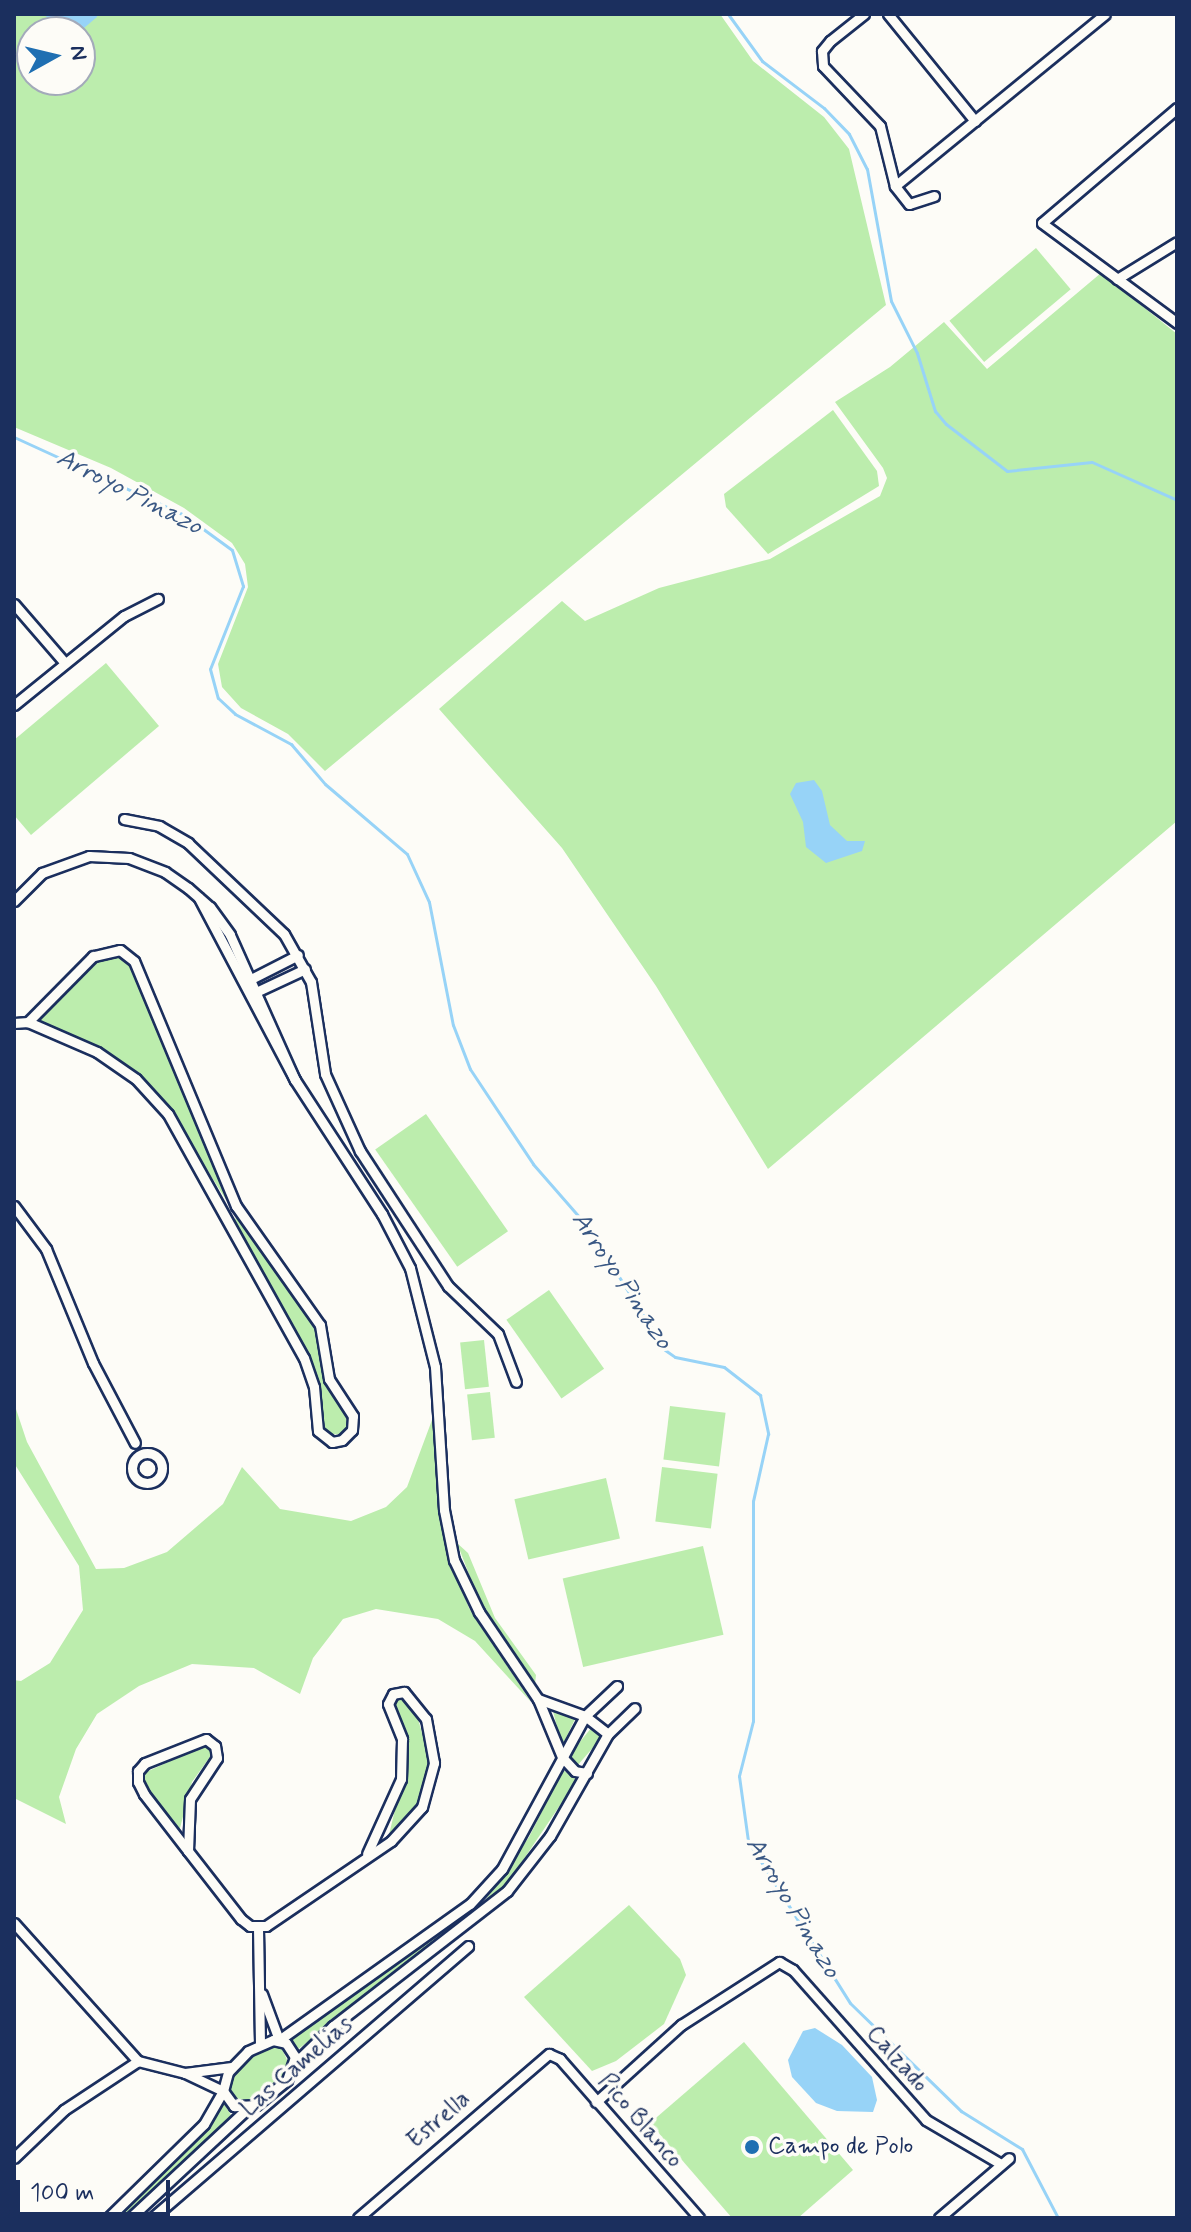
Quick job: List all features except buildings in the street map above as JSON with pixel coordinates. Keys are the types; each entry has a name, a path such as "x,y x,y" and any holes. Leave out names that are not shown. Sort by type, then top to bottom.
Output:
{"street":[{"path":"864,14 822,51 823,66 880,126 895,186 909,204 934,196"},
{"path":"888,14 975,121"},
{"path":"895,186 1105,14"},
{"path":"1177,108 1042,223 1177,323"},
{"path":"1117,279 1177,242"},
{"path":"14,705 124,616 158,599"},
{"path":"14,604 65,663"},
{"path":"124,819 159,826 188,843 270,917 298,955 315,993 325,1074 360,1151 448,1286 492,1324 516,1382"},
{"path":"14,901 50,868 101,855 153,865 199,898 219,917 295,1080 382,1214 410,1268 435,1367 444,1510 454,1560 479,1612 538,1699 562,1757 575,1771 587,1773"},
{"path":"14,1023 28,1022 97,1052 152,1095 186,1141 308,1366 318,1431 332,1442 342,1440 352,1430 353,1416 329,1379 320,1325 236,1206 140,970 128,954 113,949 93,956 28,1022"},
{"path":"248,980 298,955"},
{"path":"254,992 305,969"},
{"path":"14,1206 46,1249 93,1363 135,1443 160,1462 155,1481 137,1479 135,1443"},
{"path":"224,1213 236,1206"},
{"path":"135,1460 149,1454"},
{"path":"108,2218 204,2124 223,2091 232,2067 260,2044 279,2040 449,1921 486,1888 511,1854 585,1716 617,1686"},
{"path":"258,1928 405,1830 429,1793 434,1763 431,1732 421,1708 404,1692 393,1694 388,1704 402,1739 401,1779 367,1854"},
{"path":"538,1699 585,1716 608,1734"},
{"path":"130,2218 247,2108 279,2089 295,2063 325,2032 507,1891 550,1836 608,1734 635,1708"},
{"path":"188,1851 190,1799 217,1758 215,1746 206,1739 151,1760 138,1771 144,1794 188,1851 241,1919 258,1928"},
{"path":"14,1923 138,2061 185,2073 223,2091 234,2106 247,2108"},
{"path":"258,1928 262,1994 260,2044"},
{"name":"Las Camelias","path":"152,2218 468,1946"},
{"name":"Calzado","path":"596,2102 681,2025 779,1962 793,1970 926,2120 1005,2161 939,2218"},
{"path":"262,1994 279,2040 292,2050 295,2063"},
{"name":"Pico Blanco","path":"549,2054 560,2059 699,2218"},
{"name":"Estrella","path":"358,2218 549,2054"},
{"path":"14,2158 17,2147 64,2110 138,2061"},
{"path":"185,2073 232,2067"}],"green space":[{"path":"14,14 720,14 753,61 824,117 849,149 886,305 325,771 288,734 241,708 222,687 218,664 248,587 245,564 232,543 184,508 111,468 14,427"},
{"path":"1036,248 1071,289 984,362 949,321"},
{"path":"1101,273 1177,334 1177,821 768,1169 656,986 562,848 439,709 562,601 585,621 659,588 770,559 880,496 887,478 883,468 835,402 890,367 944,322 987,369"},
{"path":"833,410 877,471 879,486 768,554 726,507 724,494"},
{"path":"106,663 159,726 31,835 14,815 14,740"},
{"path":"114,954 126,959 135,972 230,1206 162,1099 93,1045 39,1020 92,963"},
{"path":"426,1114 508,1231 457,1267 375,1150"},
{"path":"239,1215 314,1321 331,1392 351,1422 343,1435 324,1433 319,1384 239,1233 234,1220"},
{"path":"549,1290 604,1369 561,1398 506,1320"},
{"path":"484,1340 489,1387 465,1389 460,1343"},
{"path":"490,1392 495,1438 472,1440 467,1394"},
{"path":"14,1403 27,1442 96,1569 124,1568 167,1552 223,1504 242,1467 280,1509 351,1521 386,1507 407,1487 432,1420 451,1563 469,1608 531,1702 475,1641 438,1619 376,1609 343,1619 313,1658 300,1694 254,1668 192,1664 139,1686 97,1714 76,1749 59,1797 66,1824 14,1798 14,1680 21,1681 50,1663 83,1610 79,1566 14,1463"},
{"path":"670,1406 726,1413 719,1466 663,1460"},
{"path":"662,1467 718,1474 711,1528 655,1522"},
{"path":"606,1478 620,1538 528,1560 514,1499"},
{"path":"457,1543 468,1553 495,1618 536,1675 535,1684 482,1608"},
{"path":"703,1546 723,1635 583,1667 563,1578"},
{"path":"401,1697 416,1712 430,1761 421,1800 388,1839 404,1772 391,1707"},
{"path":"553,1711 575,1719 561,1743"},
{"path":"592,1727 600,1735 597,1743 577,1766 570,1754"},
{"path":"205,1745 212,1754 192,1782 179,1832 147,1792 142,1774"},
{"path":"563,1770 577,1780 507,1884 463,1924 297,2050 290,2039 484,1902 529,1837"},
{"path":"629,1905 680,1959 686,1975 664,2024 616,2061 592,2071 524,1997"},
{"name":"Campo de Polo","path":"744,2042 853,2170 798,2218 732,2218 650,2123"},
{"path":"280,2045 289,2064 283,2079 250,2105 234,2104 227,2093 232,2074 258,2048"},
{"path":"223,2102 231,2115 123,2218 115,2218 190,2146"}],"water":[{"path":"42,14 97,14 96,18"},
{"path":"814,780 822,791 830,825 847,841 865,841 862,851 826,863 806,847 803,822 790,794 796,783"},
{"path":"815,2028 842,2045 872,2077 877,2100 873,2112 837,2111 816,2103 792,2077 788,2060 803,2031"}],"waterway":[{"path":"728,14 762,61 824,108 849,134 867,169 891,301 917,353 935,411 946,424 1007,471 1092,462 1177,500"},
{"name":"Arroyo Pinazo","path":"14,437 184,515 232,550 243,586 210,669 218,698 235,714 291,744 325,784 407,854 429,902 453,1025 470,1069 533,1164 587,1226 665,1350 675,1357 724,1367 760,1395 768,1434 753,1501 753,1721 739,1776 748,1841 850,2003 961,2111 1022,2149 1058,2218"}],"place":[{"name":"Campo de Polo","path":"752,2147"}]}
